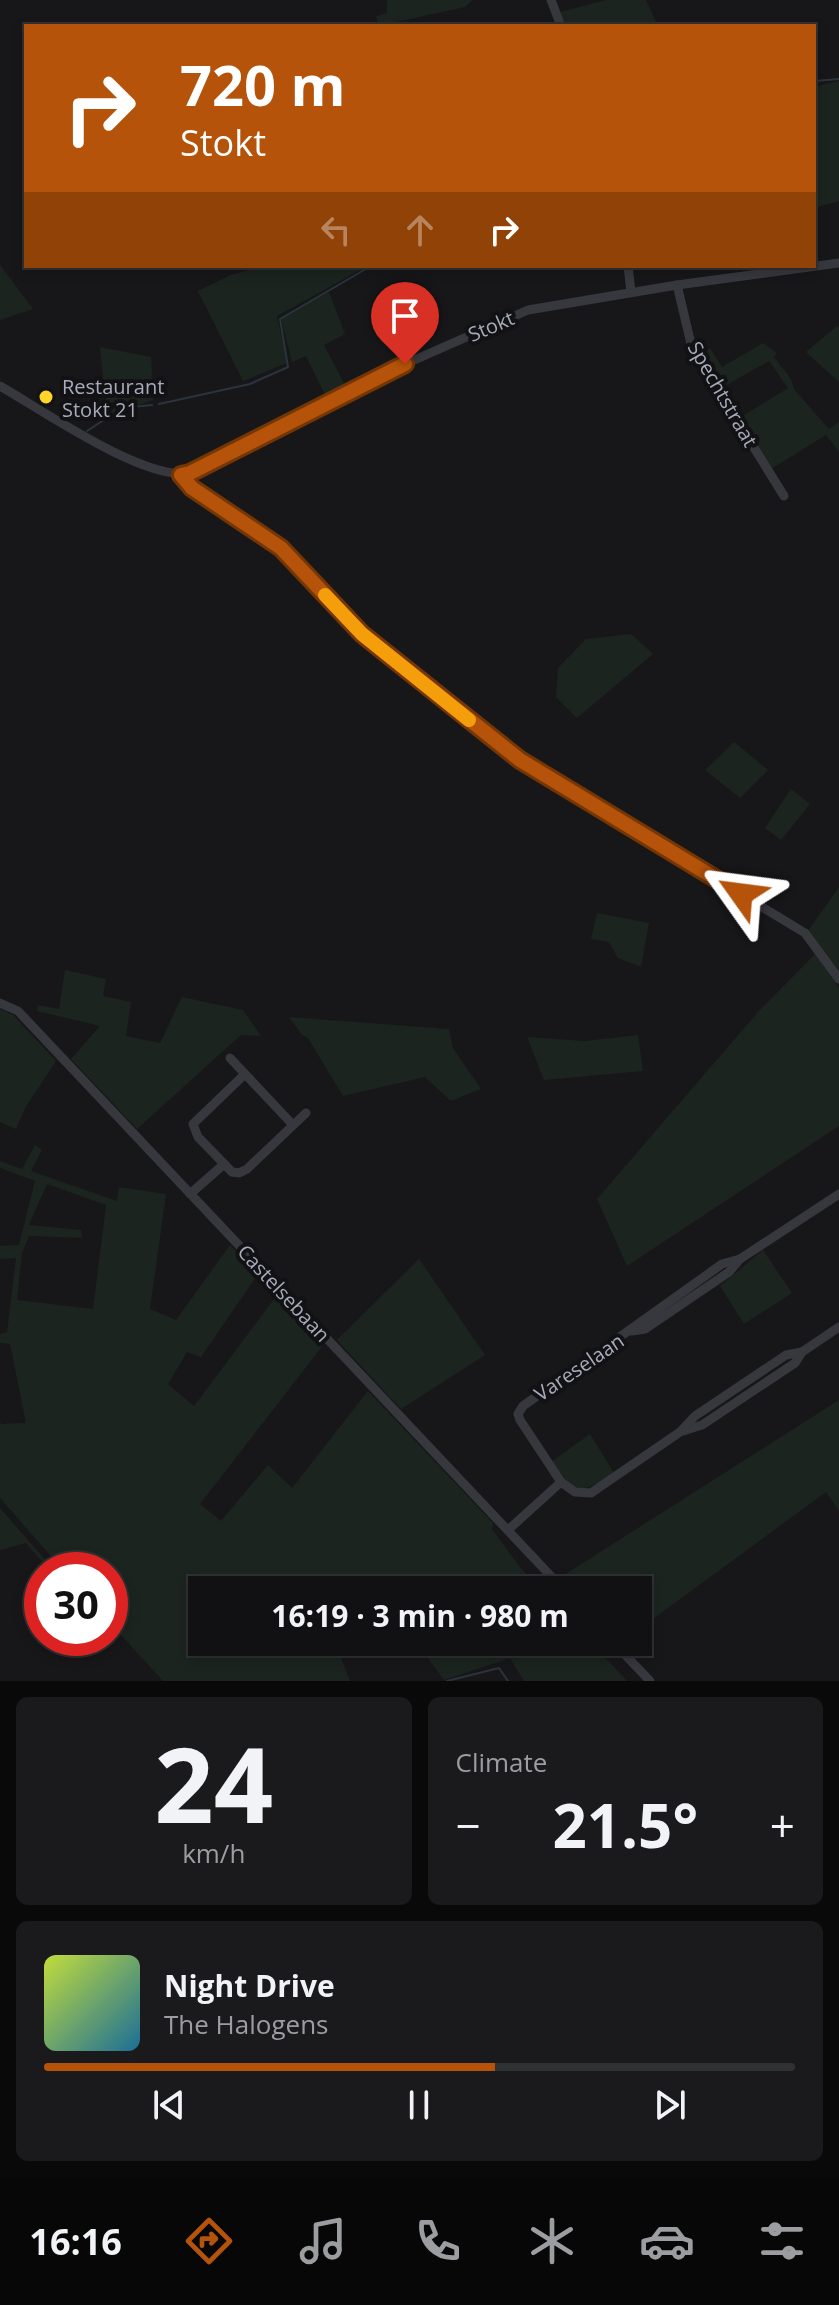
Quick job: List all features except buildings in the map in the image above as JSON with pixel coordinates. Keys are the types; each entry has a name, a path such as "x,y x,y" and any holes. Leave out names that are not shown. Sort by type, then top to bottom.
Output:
{"street":[{"path":"551,0 560,24"},
{"name":"Stokt","path":"816,266 839,263"},
{"path":"628,268 631,292"},
{"name":"Stokt","path":"181,475 378,376 508,317 548,306 631,292 802,268"},
{"name":"Spechtstraat","path":"677,285 692,348 784,496"},
{"path":"0,386 117,453 158,470 181,475 192,488 281,548 362,634 520,760 805,933 839,979"},
{"name":"Castelsebaan","path":"0,1003 18,1011 551,1576"},
{"path":"230,1058 293,1125"},
{"path":"245,1074 193,1124 198,1137 232,1172 247,1169 306,1113"},
{"path":"190,1194 223,1165"},
{"name":"Vareselaan","path":"561,1482 518,1414 523,1406 631,1332 640,1320 722,1264 740,1259 839,1194"},
{"path":"508,1530 561,1482 575,1492 591,1493 680,1432 695,1416 786,1355 802,1352 839,1327"},
{"path":"626,1656 650,1681"}],"shaded area":[{"path":"387,0 473,0 465,7 378,24 376,16 387,13"},
{"path":"606,0 646,0 657,24 565,24 560,12"},
{"path":"839,81 839,201 816,207 816,87"},
{"path":"0,265 33,309 0,320"},
{"path":"255,268 363,268 277,316 287,363 243,381 198,291 231,275"},
{"path":"329,292 345,334 324,345 347,389 327,399 306,356 292,362 281,318"},
{"path":"839,327 839,382 806,352"},
{"path":"763,343 777,353 774,357 791,379 794,389 829,429 839,422 839,452 826,435 771,469 739,418 788,388 769,361 723,387 702,353 710,348 722,367"},
{"path":"100,347 151,357 153,400 107,416"},
{"path":"631,634 653,654 577,718 556,697 558,668 586,639"},
{"path":"734,742 768,770 740,798 705,770"},
{"path":"791,789 810,804 781,840 765,828"},
{"path":"839,887 839,973 808,931"},
{"path":"597,913 649,923 641,967 618,958 609,942 591,939"},
{"path":"816,953 839,988 839,1126 627,1266 597,1199 758,1012"},
{"path":"65,970 106,979 103,996 131,1002 126,1036 160,1043 182,997 243,1010 261,1036 241,1035 137,1129 71,1059 100,1026 37,1011 38,1005 59,1009"},
{"path":"0,1009 13,1015 56,1061 25,1108 16,1129 0,1122"},
{"path":"289,1017 449,1029 453,1048 481,1089 451,1101 425,1077 343,1096 308,1038 302,1035"},
{"path":"638,1035 643,1071 544,1080 527,1037 585,1041"},
{"path":"35,1145 42,1150 31,1171 117,1201 119,1187 166,1194 150,1309 176,1320 230,1245 258,1274 201,1357 187,1352 168,1384 194,1406 277,1295 324,1344 200,1504 221,1521 268,1465 292,1488 368,1391 493,1523 492,1529 529,1576 188,1576 188,1656 340,1656 350,1681 163,1681 128,1643 128,1552 47,1552 0,1498 0,1421 1,1424 26,1423 10,1344 0,1343 0,1334 7,1332 16,1258 0,1259 0,1246 19,1245 35,1181 0,1168 0,1161 22,1169","holes":["47,1184 106,1205 93,1309 17,1300 22,1253 29,1236 82,1238 81,1230 29,1225"]},
{"path":"763,1250 792,1293 744,1324 720,1286"},
{"path":"419,1259 485,1355 401,1409 337,1340"},
{"path":"839,1400 839,1511 826,1492 652,1620 652,1576 563,1576"},
{"path":"590,1434 614,1473 593,1485 580,1488 567,1481 551,1462"},
{"path":"0,1508 38,1552 34,1552 26,1543 0,1550"},
{"path":"426,1656 604,1656 627,1681 524,1681 510,1658 444,1680"}],"waterway":[{"path":"816,81 839,79"},
{"path":"159,404 250,384 288,367 280,319 368,268"},
{"path":"87,431 122,408 152,405"},
{"path":"368,630 422,674"},
{"path":"431,680 489,727"},
{"path":"495,732 522,753"},
{"path":"527,756 584,792"},
{"path":"515,764 519,767"},
{"path":"530,774 539,779"},
{"path":"544,783 573,799"},
{"path":"590,795 615,810"},
{"path":"577,803 581,804"},
{"path":"586,807 610,821"},
{"path":"677,861 685,867"},
{"path":"689,869 700,875"},
{"path":"702,877 714,884"},
{"path":"719,887 733,896"},
{"path":"447,1681 499,1668 508,1681"}],"slow traffic":[{"path":"325,595 362,634 469,720"}],"place":[{"name":"Restaurant Stokt 21","path":"46,397"}],"route":[{"path":"405,364 181,475 192,488 281,548 362,634 520,760 741,894"}]}
